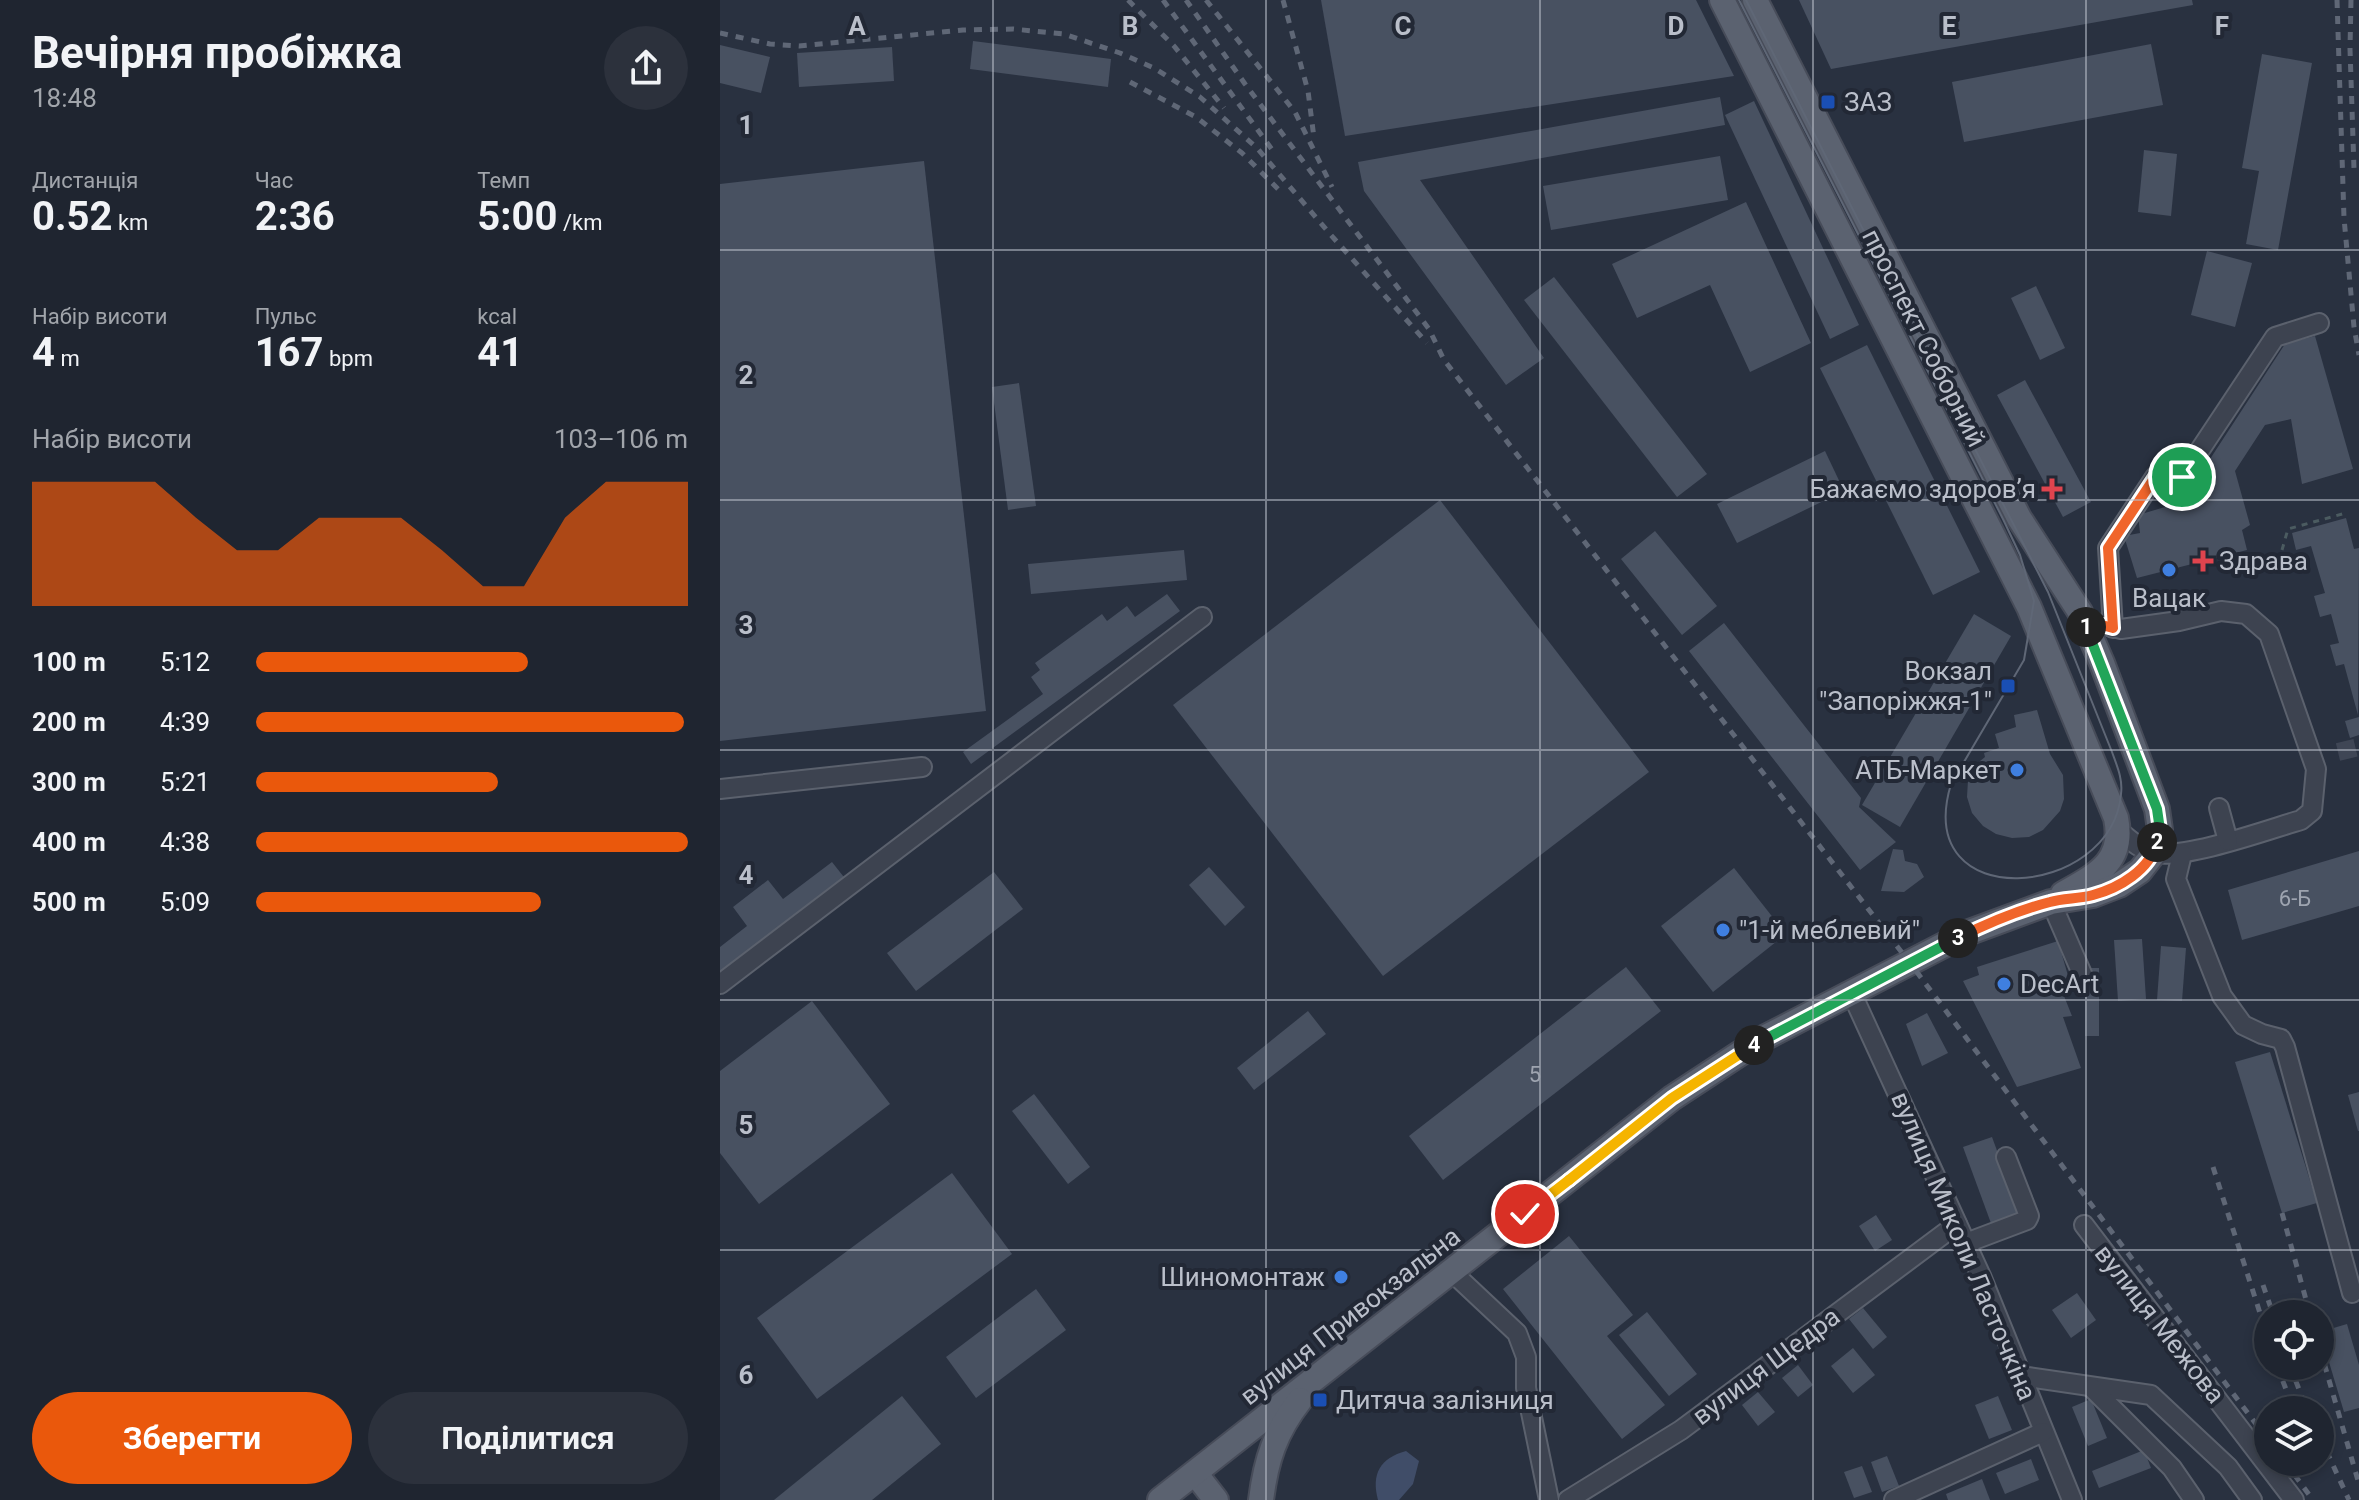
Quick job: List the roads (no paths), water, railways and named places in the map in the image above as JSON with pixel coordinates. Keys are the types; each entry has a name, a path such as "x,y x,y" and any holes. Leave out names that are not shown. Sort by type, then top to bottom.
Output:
{"main road":[{"name":"проспект Соборний","path":"1722,0 2029,607 2116,818 2118,830"},
{"name":"проспект Соборний","path":"1755,0 2019,518 2083,620 2157,809 2160,830 2154,853"},
{"path":"2029,607 2042,594 2064,589"},
{"path":"2051,902 2098,874 2108,864 2115,853 2118,830"},
{"name":"вулиця Привокзальна","path":"1160,1500 1672,1098 1762,1039 1967,933 2051,902 2093,895 2119,885 2140,871 2154,853"},
{"path":"1261,1500 1265,1468 1276,1437 1318,1378"},
{"path":"1195,1473 1216,1500"}],"street":[{"path":"2113,628 2108,548 2155,477 2182,477 2275,337 2319,323"},
{"path":"2083,620 2113,628 2179,621 2221,611 2246,614 2269,634 2316,769 2315,802 2312,811 2301,820 2182,854 2154,853 2134,844 2118,830"},
{"path":"720,984 1202,617"},
{"path":"720,789 922,767"},
{"path":"2219,808 2228,841"},
{"path":"2182,854 2176,879 2222,996 2243,1025 2281,1039 2285,1047 2352,1293"},
{"path":"2051,902 2083,976"},
{"name":"вулиця Миколи Ласточкіна","path":"1852,994 1966,1243 2072,1500"},
{"path":"1966,1243 2027,1220 2029,1216 2006,1157"},
{"name":"вулиця Щедра","path":"1568,1500 1681,1430 1957,1224"},
{"name":"вулиця Межова","path":"2084,1225 2294,1500"},
{"path":"1452,1272 1517,1333 1522,1344 1526,1357 1526,1388 1549,1500"},
{"path":"2021,1376 2151,1395 2228,1467 2252,1500"},
{"path":"2092,1388 2172,1468 2194,1500"},
{"path":"1894,1500 2043,1432"}],"water":[{"path":"1406,1451 1419,1461 1413,1484 1399,1500 1378,1500 1376,1482 1380,1468 1390,1458"}],"tunnel":[{"path":"2338,752 2359,747"}],"tram line":[{"path":"1739,0 2003,519 2020,555 2034,601 2024,660 1951,784 1946,827 1959,856 1985,873 2018,878 2053,872 2085,855 2109,829 2121,794 2116,762 2048,592 1746,0"}],"railway":[{"path":"1128,0 1174,46 1224,108"},
{"path":"1163,0 1276,155"},
{"path":"1186,0 1245,84 1429,329 1444,360 1910,963 2254,1421"},
{"path":"1206,0 1295,112 1332,187"},
{"path":"1283,0 1308,91 1314,138"},
{"path":"2337,0 2344,218 2359,355"},
{"path":"2351,0 2354,169"},
{"path":"720,33 770,44 799,46 963,30 1013,29 1064,34 1120,53 1154,68 1200,97 1257,148 1427,343"},
{"path":"1130,82 1196,117 1242,153 1279,190"},
{"path":"2213,1167 2256,1300"},
{"path":"2282,1213 2306,1300"},
{"path":"2263,1285 2268,1300"},
{"path":"2282,1380 2289,1396"},
{"path":"2295,1380 2302,1396"},
{"path":"2329,1380 2359,1484"},
{"path":"2334,1467 2349,1500"},
{"path":"2295,1476 2313,1500"}],"place":[{"name":"ЗАЗ","path":"1828,102"},
{"name":"Бажаємо здоровʼя","path":"2052,489"},
{"name":"Здрава","path":"2203,561"},
{"name":"Вацак","path":"2169,570"},
{"name":"Вокзал \"Запоріжжя-1\"","path":"2008,686"},
{"name":"АТБ-Маркет","path":"2017,770"},
{"name":"\"1-й меблевий\"","path":"1723,930"},
{"name":"DecArt","path":"2004,984"},
{"name":"Шиномонтаж","path":"1341,1277"},
{"name":"Дитяча залізниця","path":"1320,1400"}]}
